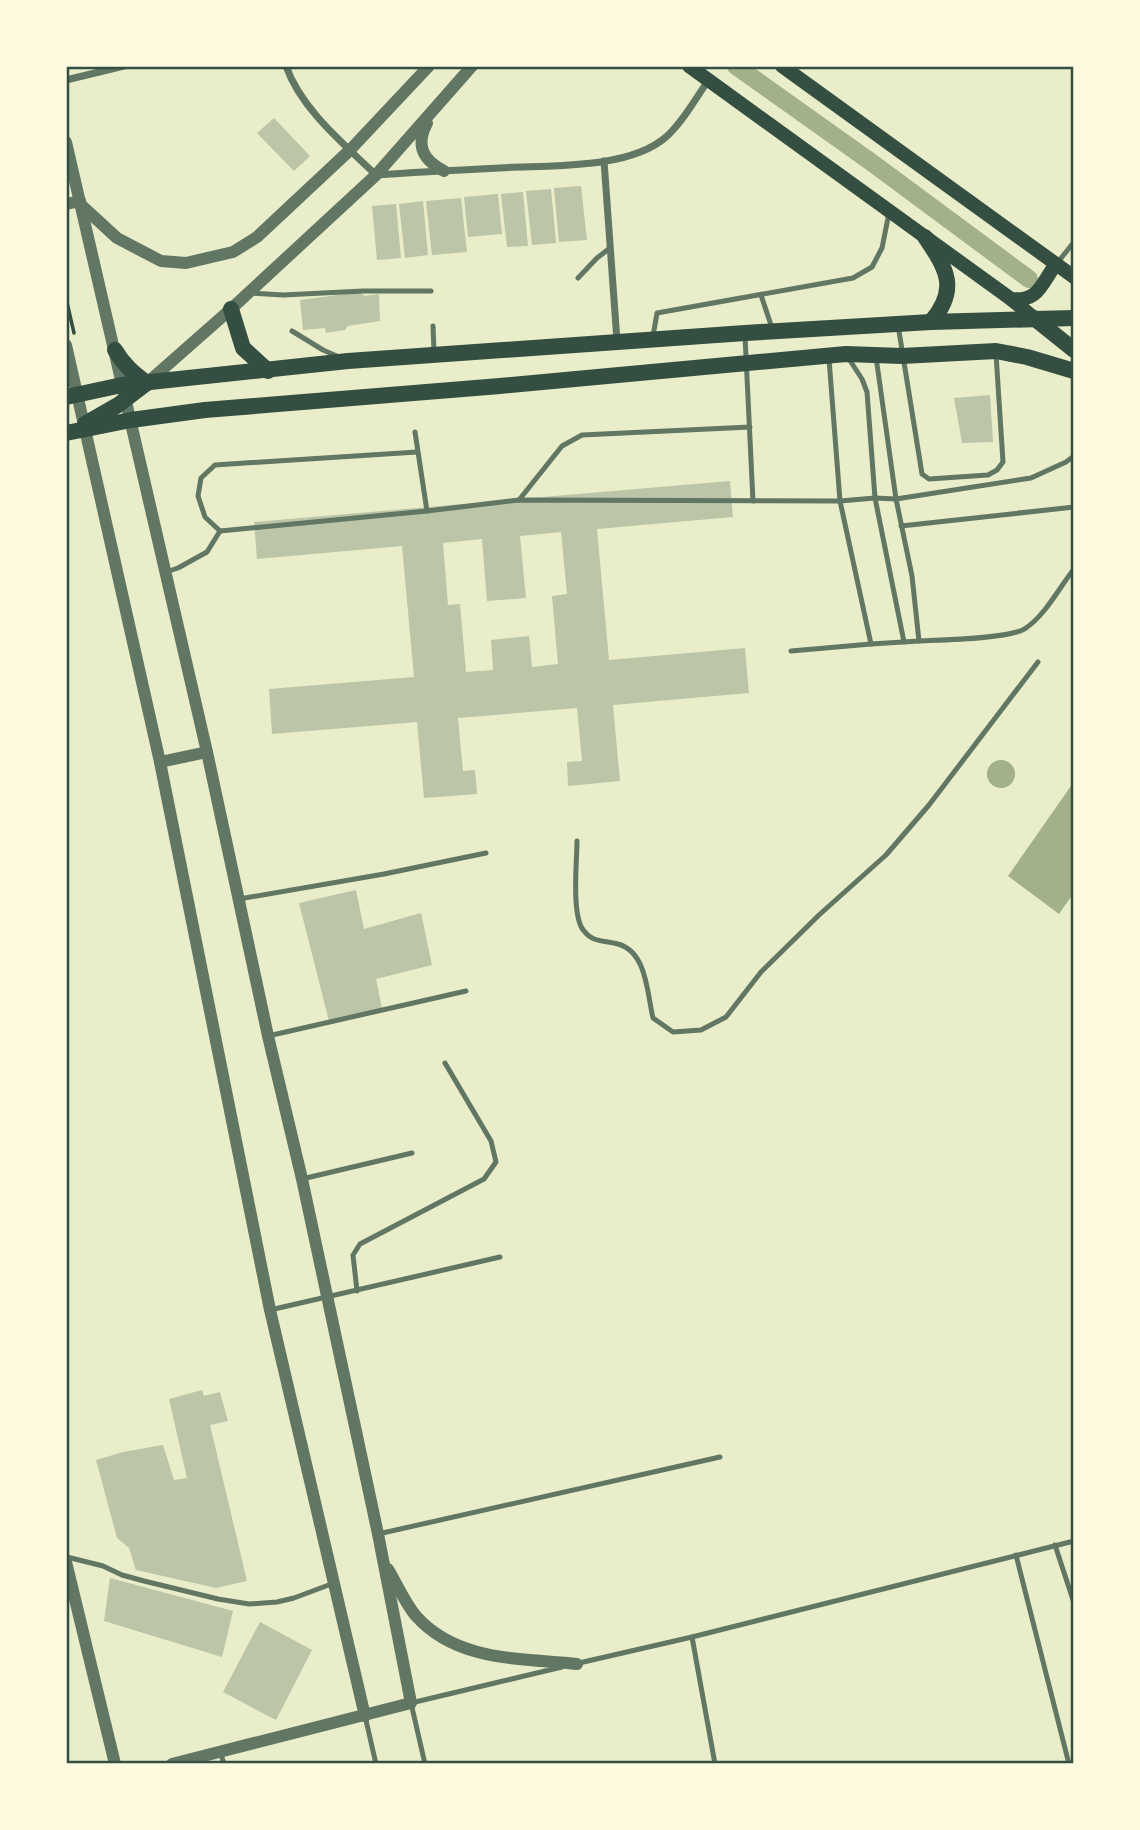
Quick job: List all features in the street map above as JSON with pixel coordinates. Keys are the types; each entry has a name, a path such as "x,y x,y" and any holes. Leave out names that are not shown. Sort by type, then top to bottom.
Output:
{"main road":[{"path":"688,66 1011,299 1073,350"},
{"path":"782,66 1073,277"},
{"path":"925,237 944,269 949,284 947,297 931,322"},
{"path":"1011,299 1023,300 1033,296 1056,264"},
{"path":"231,309 243,348 268,371"},
{"path":"72,395 124,392 147,383 348,361 773,331 931,322 1073,318"},
{"path":"115,351 131,372 147,383"},
{"path":"66,432 205,410 846,354 902,356 996,351 1073,371"},
{"path":"85,427 124,392"}],"street":[{"path":"66,80 124,66"},
{"path":"286,66 307,106 376,174 604,161 638,153 665,138 708,80"},
{"path":"74,203 117,238 161,261 186,263 233,252 257,237 350,150 429,66"},
{"path":"147,383 376,174 472,66"},
{"path":"432,113 421,139 422,148 427,160 444,171"},
{"path":"66,142 74,203 115,351 166,572 202,753 239,899 302,1179 378,1534 411,1703 222,1757 172,1763"},
{"path":"604,161 617,341"},
{"path":"66,345 72,395 85,427 162,761 270,1310 334,1583 369,1714"},
{"path":"162,761 202,753"},
{"path":"382,1557 415,1615 446,1640 489,1656 577,1664"},
{"path":"66,1560 115,1763"}],"lane":[{"path":"653,339 656,313 853,278 872,267 882,248 889,211"},
{"path":"1056,264 1073,242"},
{"path":"578,278 610,248"},
{"path":"247,293 283,296 363,291 431,291"},
{"path":"761,295 773,331"},
{"path":"898,324 922,474 929,479 988,475 997,470 1003,462 996,351"},
{"path":"433,326 434,355"},
{"path":"292,331 348,361"},
{"path":"745,333 753,501"},
{"path":"846,354 867,392 874,498 904,642"},
{"path":"876,354 896,499 912,576 919,641"},
{"path":"828,356 840,501 871,644"},
{"path":"519,500 562,446 582,435 750,427"},
{"path":"415,432 426,511"},
{"path":"417,452 215,466 201,478 198,496 205,517 220,531 519,500 896,499 1031,478 1073,456"},
{"path":"901,526 1073,507"},
{"path":"166,572 207,552 220,531"},
{"path":"791,651 1008,635 1025,630 1040,615 1073,569"},
{"path":"577,841 576,912 582,930 595,941 620,944 634,952 642,968 653,1018 673,1032 701,1030 726,1017 761,972 886,855 929,805 1038,662"},
{"path":"239,899 486,853"},
{"path":"268,1036 466,991"},
{"path":"357,1291 352,1255 360,1244 484,1179 496,1162 491,1141 446,1063"},
{"path":"302,1179 412,1153"},
{"path":"270,1310 500,1257"},
{"path":"378,1534 720,1457"},
{"path":"425,1763 411,1703 692,1637 1073,1541"},
{"path":"1055,1545 1073,1603"},
{"path":"1016,1555 1069,1763"},
{"path":"66,1560 103,1566 144,1581 249,1604 294,1598 334,1583"},
{"path":"692,1637 715,1763"},
{"path":"369,1714 376,1763"}],"shaded area":[{"path":"1001,760 1011,764 1015,774 1011,784 1001,788 991,784 987,774 991,764"},
{"path":"1073,783 1073,894 1059,914 1008,876"}],"building":[{"path":"274,118 310,156 294,171 257,133"},
{"path":"581,186 587,240 559,242 554,188"},
{"path":"551,189 556,243 532,245 526,191"},
{"path":"523,192 528,246 507,247 501,194"},
{"path":"498,194 502,234 468,237 464,197"},
{"path":"461,198 467,252 432,255 426,201"},
{"path":"423,201 428,255 405,258 399,204"},
{"path":"396,204 401,258 377,260 372,206"},
{"path":"360,292 365,296 379,294 380,321 326,333 325,328 303,330 300,300"},
{"path":"990,395 993,442 962,443 954,398"},
{"path":"730,481 733,517 597,529 609,660 745,648 749,693 613,705 620,781 568,786 567,762 582,761 577,708 458,718 463,771 475,770 477,794 424,798 417,722 272,734 269,689 414,677 402,546 257,559 254,522","holes":["561,532 567,594 552,596 558,664 532,667 529,636 491,640 493,670 466,672 460,604 448,605 443,543 482,539 487,601 526,598 520,536"]},
{"path":"356,890 364,929 421,913 432,965 376,979 382,1009 329,1021 299,903"},
{"path":"202,1390 204,1396 220,1392 228,1421 210,1425 247,1581 216,1588 136,1570 129,1548 117,1538 96,1460 163,1445 174,1480 187,1478 169,1399"},
{"path":"110,1578 233,1611 222,1657 104,1621"},
{"path":"260,1622 312,1650 276,1720 223,1692"}],"waterway":[{"path":"736,66 1029,279"}]}
